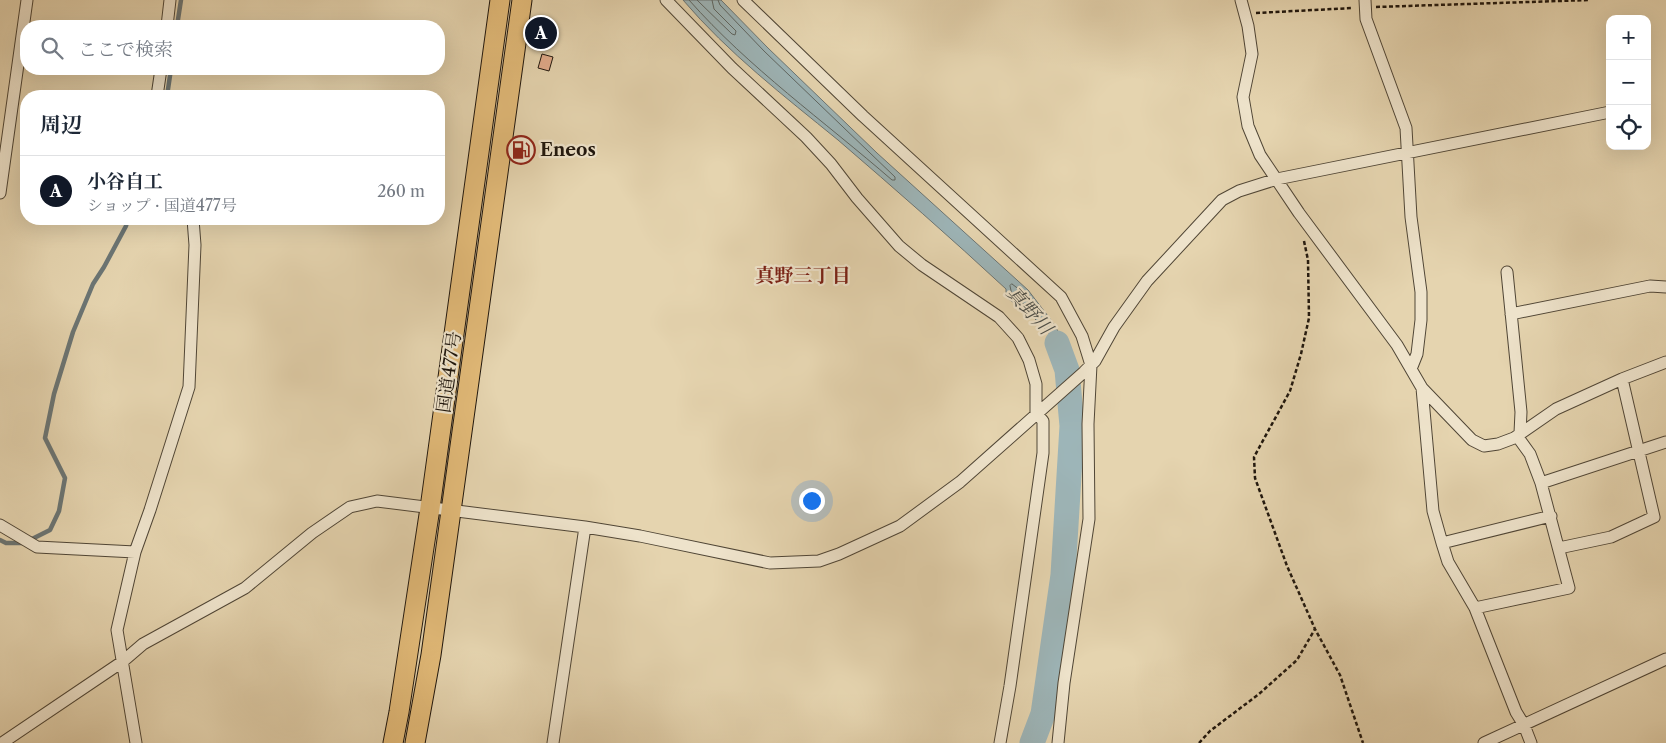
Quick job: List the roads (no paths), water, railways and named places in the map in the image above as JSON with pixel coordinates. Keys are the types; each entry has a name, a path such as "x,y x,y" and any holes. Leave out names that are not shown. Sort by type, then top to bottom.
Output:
{"highway":[{"name":"国道477号","path":"393,743 430,508 500,0"},
{"name":"国道477号","path":"415,743 432,655 522,0"}],"street":[{"path":"24,20 27,0"},
{"path":"168,20 170,0"},
{"path":"666,0 732,68 806,137 899,246 922,265 999,317 1018,338 1029,360 1043,421 1043,453 1010,686 1000,743"},
{"path":"743,0 862,116 1061,297 1082,336 1087,368 1089,519 1064,683 1058,743"},
{"path":"1241,0 1252,54 1242,97 1248,126 1260,155 1299,213 1396,345 1422,388 1472,440 1484,446 1498,444 1519,434 1556,410 1622,379 1666,362"},
{"path":"1365,3 1366,19 1406,128 1411,217 1421,292 1418,354 1411,369"},
{"path":"0,193 20,50"},
{"path":"158,90 160,75"},
{"path":"2,743 122,662 143,644 245,588 312,533 350,507 377,501 585,527 640,536 770,563 818,561 839,554 900,526 960,482 1087,368 1147,282 1222,200 1239,190 1277,179 1606,113"},
{"path":"136,743 117,630 135,552 189,387 195,245 193,225"},
{"path":"1475,608 1569,588 1541,483 1530,454 1519,434 1521,412 1507,272"},
{"path":"1511,314 1650,286 1666,287"},
{"path":"1559,548 1611,537 1654,517 1622,379"},
{"path":"1422,388 1433,511 1442,543 1448,562 1475,608 1516,712 1524,725 1531,743"},
{"path":"1541,483 1666,442"},
{"path":"1442,543 1550,516"},
{"path":"0,525 37,547 135,552"},
{"path":"553,743 585,527"},
{"path":"1484,743 1666,659"}],"water":[{"path":"683,0 721,0 877,153 1028,290 1061,336 1071,372 1065,377 1049,333 1033,317 1006,297 1006,289 881,177 738,56"}],"waterway":[{"path":"178,20 181,0"},
{"path":"168,90 170,75"},
{"path":"0,540 6,543 24,543 50,530 59,511 65,478 45,438 54,394 73,332 93,284 126,225"},
{"name":"真野川","path":"1032,743 1043,714 1063,575 1072,426 1067,370 1057,343"}],"place":[{"name":"小谷自工","path":"541,33"},
{"name":"Eneos","path":"521,150"}],"district":[{"name":"真野三丁目","path":"803,275"}]}
